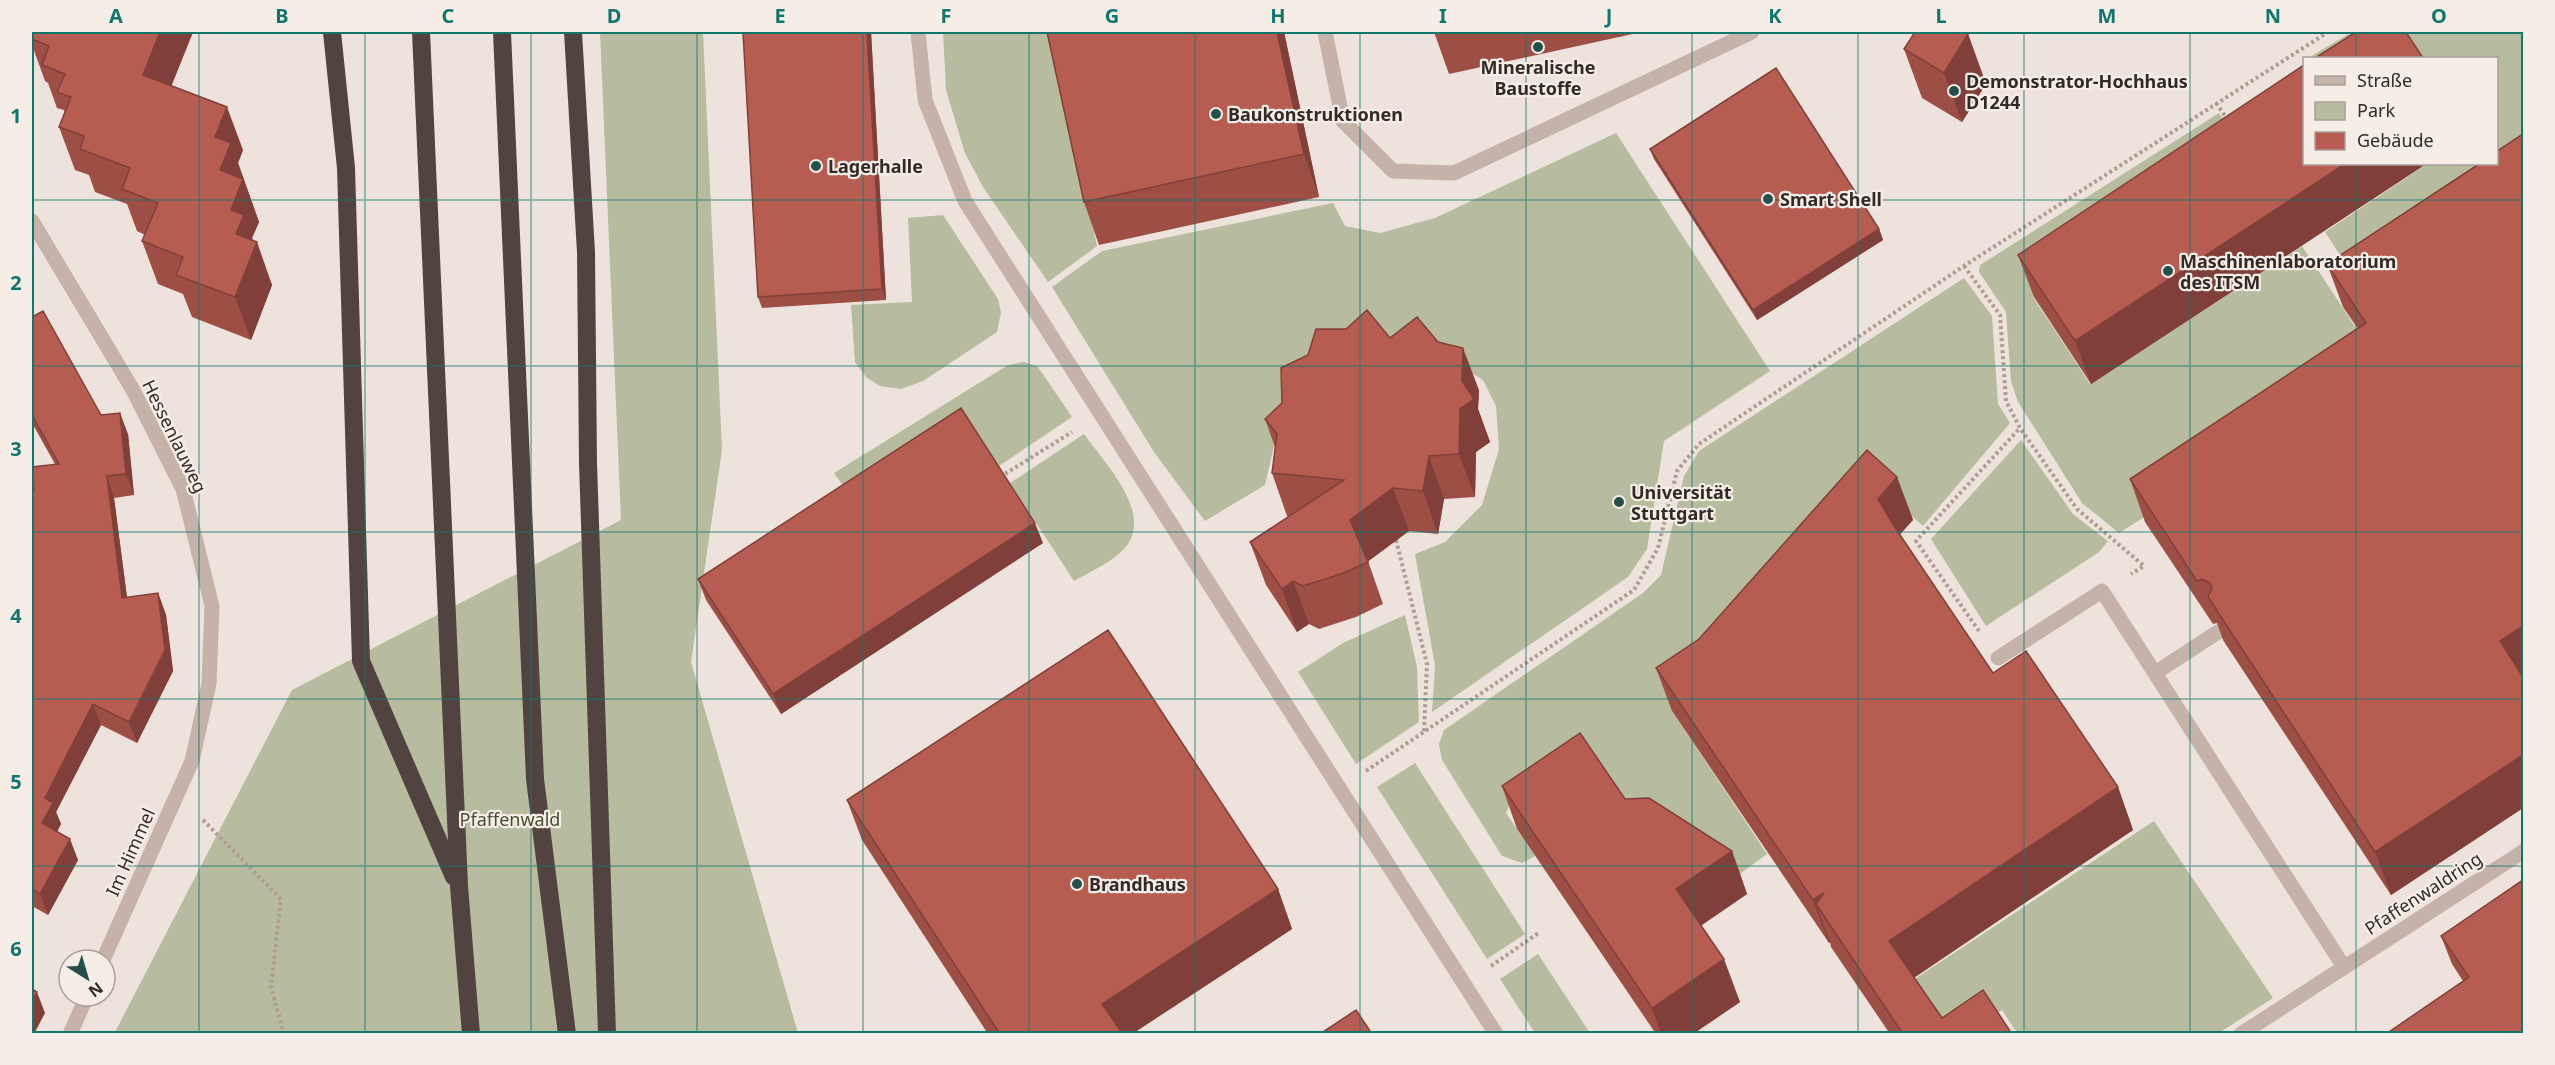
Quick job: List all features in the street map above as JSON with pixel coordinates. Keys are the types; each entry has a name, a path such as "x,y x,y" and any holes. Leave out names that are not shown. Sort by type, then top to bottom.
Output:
{"highway":[{"path":"332,32 346,168 361,661 459,886"},
{"path":"421,32 459,886 471,1034"},
{"path":"502,32 534,779 567,1034"},
{"path":"573,32 586,252 589,475 607,1034"}],"street":[{"path":"918,32 925,100 965,201 1496,1034"},
{"path":"1325,32 1343,121 1393,171 1454,173 1732,36 1752,32"},
{"name":"Hessenlauweg","path":"32,221 132,390 183,489 212,606 209,684 192,761"},
{"path":"1998,658 2102,591 2344,967"},
{"path":"2155,673 2218,632"},
{"name":"Im Himmel","path":"108,948 192,761"},
{"name":"Pfaffenwaldring","path":"2250,1031 2523,851"},
{"path":"70,1034 82,1008"}],"path":[{"path":"1341,788 1634,590 1658,548 1677,471 1699,444 1964,266 2328,32"},
{"path":"2216,103 2234,128"},
{"path":"1964,266 2000,315 2006,401 2020,428 2078,509 2144,566 2102,591"},
{"path":"994,481 1101,414"},
{"path":"1998,658 1916,541 2020,428"},
{"path":"1396,540 1427,664 1424,733"},
{"path":"178,794 282,899 271,987 284,1034"},
{"path":"1464,984 1540,932"}],"green space":[{"name":"Pfaffenwald","path":"600,32 703,32 722,450 691,662 798,1033 114,1034 292,690 621,520"},
{"path":"943,32 1051,32 1097,246 1048,282 983,187 965,153 946,90"},
{"path":"2352,32 2523,32 2523,186 2402,351 2325,232 2426,165 2498,165 2498,57 2310,57"},
{"path":"2219,113 2246,154 2033,297 2090,384 2302,246 2381,366 2119,533 2082,503 2018,402 2011,381 2006,312 1979,272 1980,265"},
{"path":"1616,133 1770,371 1664,441 1647,549 1628,577 1432,712 1435,665 1415,554 1445,542 1482,505 1499,449 1496,406 1483,380 1425,344 1287,389 1265,485 1205,521 1154,452 1052,287 1102,251 1333,203 1345,226 1380,233 1435,218"},
{"path":"943,215 998,299 1001,312 997,332 923,381 901,389 880,386 866,377 855,362 851,305 912,302 908,218"},
{"path":"1964,278 1992,316 1998,404 2010,423 1923,526 1883,491 1715,681 1672,711 1767,854 1733,879 1518,784 1506,813 1535,856 1522,863 1502,856 1442,760 1439,744 1444,730 1643,593 1661,575 1684,476 1699,451"},
{"path":"1024,362 1038,367 1072,417 999,466 968,421 848,493 834,473 1008,365"},
{"path":"1084,434 1123,489 1131,505 1134,521 1132,535 1119,554 1074,581 1010,483"},
{"path":"2021,440 2073,514 2108,541 2099,552 1986,626 1931,539"},
{"path":"1405,615 1417,667 1419,722 1356,764 1298,672 1343,643"},
{"path":"1415,763 1525,934 1487,959 1377,787"},
{"path":"2154,821 2273,998 2219,1033 2017,1033 2002,1010 1968,1033 1890,1034 1924,1010 1907,984"},
{"path":"1538,954 1590,1033 1535,1033 1500,979"}],"building":[{"path":"32,32 160,32 143,75 227,107 215,137 231,143 220,170 243,179 231,210 244,215 236,234 257,242 235,297 176,275 183,257 142,241 158,203 122,189 130,168 80,149 84,136 59,127 71,97 57,92 65,74 42,65 49,46 32,39"},
{"name":"Lagerhalle","path":"743,32 867,32 882,289 758,297"},
{"name":"Baukonstruktionen","path":"1047,32 1277,32 1304,154 1084,202"},
{"path":"1915,32 1963,32 1968,34 1944,73 1904,49"},
{"path":"2356,32 2406,32 2422,57 2317,57"},
{"path":"2303,66 2303,165 2343,165 2075,341 2018,255"},
{"name":"Smart Shell","path":"1776,68 1879,229 1753,310 1650,149"},
{"path":"2523,134 2523,626 2500,641 2523,677 2523,755 2375,852 2208,597 2212,589 2210,583 2202,579 2197,581 2130,479 2366,323 2327,264 2477,165 2498,165 2498,151"},
{"path":"1367,310 1390,338 1417,317 1438,342 1463,348 1462,381 1474,399 1460,409 1459,454 1429,456 1423,491 1393,488 1350,520 1368,562 1341,574 1303,586 1293,581 1282,589 1250,542 1344,480 1272,473 1277,434 1265,419 1282,403 1281,368 1308,355 1316,329 1346,329"},
{"path":"43,311 101,415 120,413 126,474 107,476 122,598 158,593 165,650 129,722 93,704 45,798 53,803 42,823 70,839 40,894 32,889 32,490 34,490 32,467 59,464 32,415 32,317"},
{"path":"961,408 1035,523 773,694 698,579"},
{"path":"1867,450 1897,477 1878,499 1993,673 2026,651 2118,787 1889,941 1942,1018 1983,990 2012,1034 1903,1034 1816,904 1824,893 1813,900 1656,668 1699,639"},
{"name":"Brandhaus","path":"1108,630 1278,889 1102,1004 1123,1034 1000,1034 847,800"},
{"path":"1580,733 1625,799 1649,798 1732,851 1676,889 1724,959 1652,1008 1502,786"},
{"path":"2523,880 2523,1034 2386,1034 2469,977 2441,936"},
{"path":"32,989 37,992 32,1002"},
{"path":"1356,1010 1372,1034 1320,1034"}],"place":[{"name":"Mineralische Baustoffe","path":"1538,47"},
{"name":"Demonstrator-Hochhaus D1244","path":"1954,91"},
{"name":"Baukonstruktionen","path":"1216,114"},
{"name":"Lagerhalle","path":"816,166"},
{"name":"Smart Shell","path":"1768,199"},
{"name":"Maschinenlaboratorium des ITSM","path":"2168,271"},
{"name":"Universität Stuttgart","path":"1619,502"},
{"name":"Brandhaus","path":"1077,884"}]}
